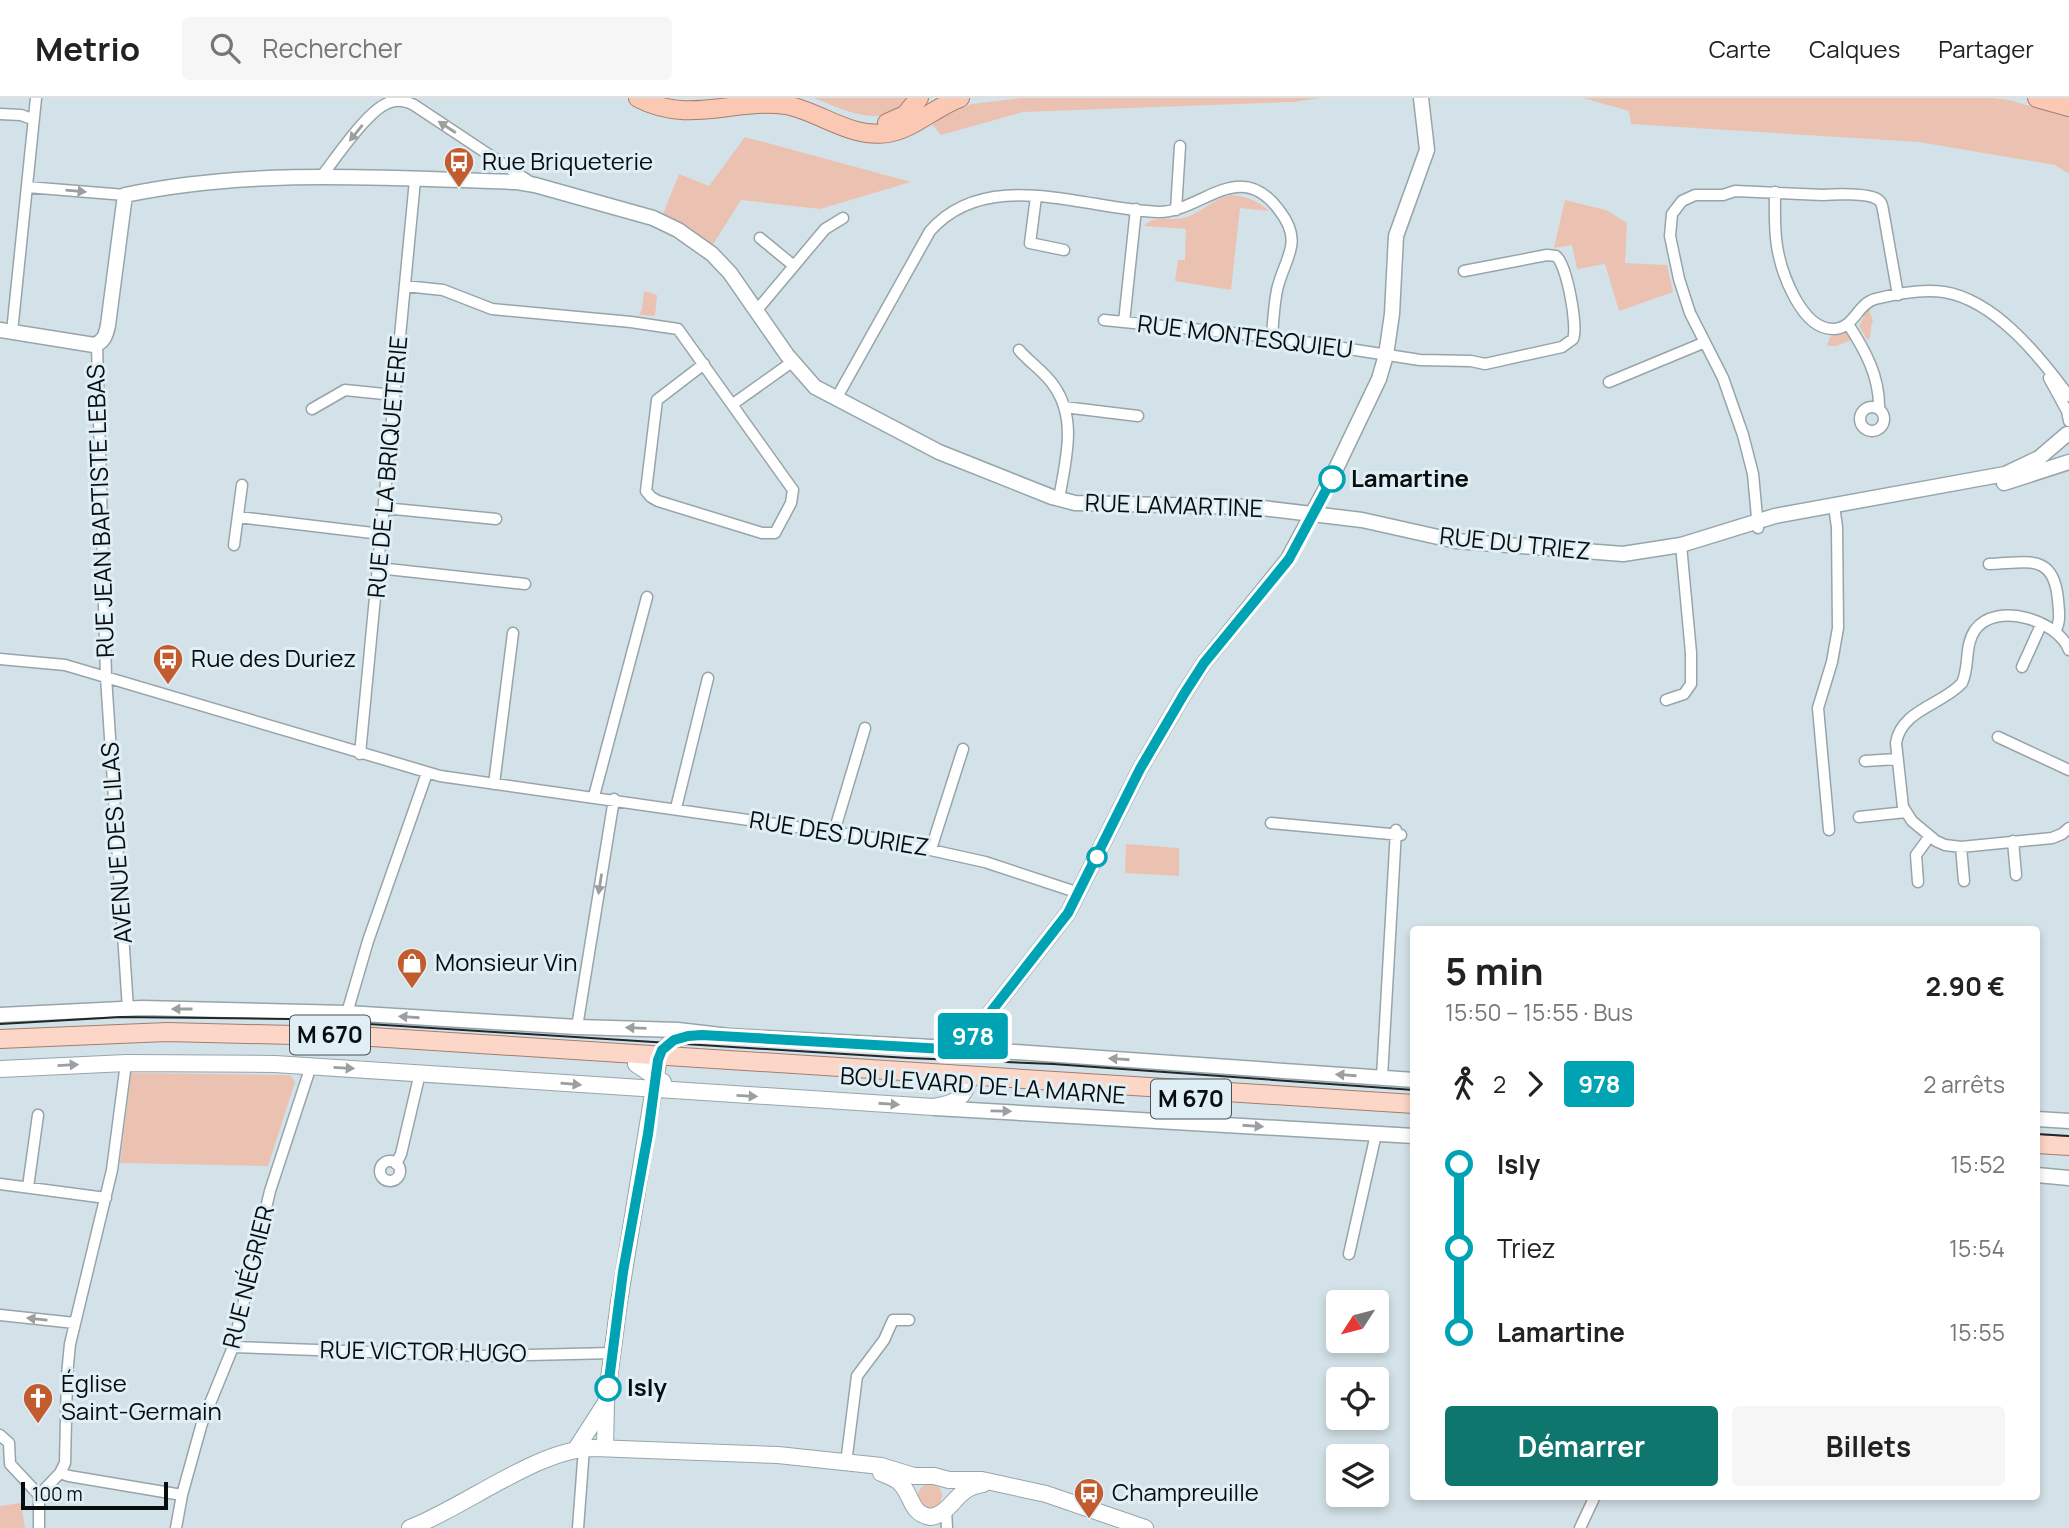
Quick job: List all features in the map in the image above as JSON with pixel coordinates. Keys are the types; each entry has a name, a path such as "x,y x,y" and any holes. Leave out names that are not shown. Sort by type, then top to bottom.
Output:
{"highway":[{"path":"638,98 664,108 689,111 762,104 785,105 850,130 870,134 897,131 940,106 960,98"},
{"path":"664,98 688,102 731,98"},
{"path":"796,98 852,120 871,124 897,119 911,109 919,98"},
{"path":"2037,98 2069,107"}],"main road":[{"name":"BOULEVARD DE LA MARNE","path":"0,1039 167,1031 271,1033 656,1073"},
{"name":"BOULEVARD DE LA MARNE","path":"0,1048 153,1041 268,1042 636,1064 707,1093 933,1107"},
{"name":"BOULEVARD DE LA MARNE","path":"0,1069 126,1063 311,1066 420,1073 656,1073 968,1081 1410,1104"},
{"path":"605,1448 606,1402 623,1272 656,1073"},
{"name":"BOULEVARD DE LA MARNE","path":"968,1081 1410,1114"},
{"path":"933,1107 958,1101 968,1081"},
{"path":"2040,1144 2069,1146"},
{"path":"2040,1153 2069,1155"},
{"path":"580,1448 606,1402"},
{"path":"411,1528 520,1472 580,1448 778,1455 881,1466 915,1476 953,1480 982,1479 1046,1494 1140,1527"},
{"path":"846,1463 898,1480 916,1508 933,1517 968,1488 980,1484 1003,1484"},
{"path":"934,1477 950,1490 948,1507"},
{"path":"916,1508 912,1487 919,1480 934,1477"}],"street":[{"path":"27,187 125,195 107,331 97,345 6,331 27,187 36,98"},
{"path":"968,1081 966,1050 1068,913 1133,783 1197,674 1283,567 1314,515 1373,392 1386,355 1392,314 1398,227 1427,150 1421,98"},
{"path":"321,177 372,114 385,104 398,99 414,105 535,185"},
{"path":"0,114 21,115 33,119"},
{"path":"1176,210 1180,146"},
{"name":"RUE LAMARTINE","path":"125,195 215,182 321,177 535,185 653,218 678,230 724,266 792,362 812,384 836,399 955,459 1059,499 1099,505 1254,507 1314,515"},
{"name":"RUE DE LA BRIQUETERIE","path":"360,754 415,180"},
{"path":"836,399 919,248 935,225 954,211 981,199 1004,195 1158,212 1176,210 1218,190 1238,187 1256,191 1278,207 1290,231 1291,250 1276,292 1272,337"},
{"path":"1757,524 1753,474 1743,435 1723,379 1703,343 1679,279 1670,236 1673,211 1682,201 1695,195 1723,195 1735,191 1835,194 1877,199 1883,210 1898,295"},
{"path":"1775,192 1777,248 1786,279 1806,315 1819,325 1835,329 1848,324 1869,302 1898,295 1941,292 1972,302 2012,329 2069,396"},
{"path":"1036,197 1030,243 1064,250"},
{"path":"1125,322 1136,209"},
{"path":"757,310 825,229 843,218"},
{"path":"760,238 794,266"},
{"name":"RUE MONTESQUIEU","path":"1104,320 1272,337 1420,360 1471,361 1485,364 1562,347 1573,339 1576,331 1571,302 1563,265 1556,256 1548,255 1464,271"},
{"path":"405,286 443,290 492,309 674,327 681,332 733,404 793,490 794,497 780,528 771,534 654,499 646,491 657,400 704,364"},
{"path":"1848,324 1868,358 1878,386 1879,409"},
{"path":"1609,382 1703,343"},
{"name":"RUE JEAN BAPTISTE LEBAS","path":"97,345 106,677"},
{"path":"1019,350 1049,379 1064,407 1068,438 1059,499"},
{"path":"733,404 792,362"},
{"path":"2043,366 2067,411 2068,432"},
{"path":"312,410 345,390 394,395"},
{"path":"1064,407 1138,416"},
{"name":"RUE DU TRIEZ","path":"1835,510 2011,472 2039,458 2068,432"},
{"name":"RUE DU TRIEZ","path":"1314,515 1362,520 1456,541 1635,554 1681,545 1757,524 2009,482 2069,462"},
{"path":"234,545 242,485"},
{"path":"384,508 496,519"},
{"path":"1829,830 1818,708 1832,662 1838,628 1835,510"},
{"path":"238,517 381,534"},
{"path":"1666,699 1684,694 1690,684 1691,653 1681,545"},
{"path":"1989,564 2031,563 2039,564 2049,571 2056,581 2060,615 2055,632"},
{"path":"378,568 526,584"},
{"path":"594,796 647,597"},
{"path":"2069,650 2063,638 2055,632 2023,617 1993,618 1979,625 1969,644 1967,668 1962,683 1904,724 1897,739 1902,802 1906,812 1912,821 1945,845 1961,847 2057,837 2069,828"},
{"path":"2022,667 2041,625"},
{"path":"494,783 513,633"},
{"name":"RUE DES DURIEZ","path":"0,659 59,663 427,773 676,808 931,849 985,862 1079,893"},
{"name":"AVENUE DES LILAS","path":"106,677 128,1009"},
{"path":"676,808 708,678"},
{"path":"834,832 865,728"},
{"path":"1998,737 2069,770"},
{"path":"931,849 963,750"},
{"path":"1865,761 1897,759"},
{"path":"347,1013 371,930 427,773"},
{"path":"578,1027 614,799"},
{"path":"1859,817 1906,812"},
{"path":"1271,823 1398,833 1382,1077"},
{"path":"1918,882 1916,855 1930,836"},
{"path":"2013,842 2016,875"},
{"path":"1961,847 1964,881"},
{"name":"BOULEVARD DE LA MARNE","path":"0,1015 128,1009 347,1013 667,1030 1410,1080"},
{"path":"656,1073 668,1044 680,1037 729,1036"},
{"path":"39,1528 39,1495 60,1473 66,1458 68,1360 115,1155 126,1063"},
{"name":"RUE NÉGRIER","path":"176,1528 182,1495 202,1423 233,1347 270,1191 311,1066"},
{"path":"396,1164 401,1154 420,1073"},
{"name":"BOULEVARD DE LA MARNE","path":"933,1107 956,1111 1016,1111 1410,1136"},
{"path":"28,1187 38,1115"},
{"path":"2040,1119 2069,1121"},
{"path":"1349,1254 1376,1133"},
{"path":"2040,1175 2069,1178"},
{"path":"0,1184 106,1198"},
{"path":"846,1463 857,1376 884,1340 893,1320 894,1307"},
{"path":"0,1315 75,1324"},
{"path":"893,1320 909,1320"},
{"name":"RUE VICTOR HUGO","path":"233,1347 482,1356 613,1353"},
{"path":"0,1436 9,1443 9,1460 13,1470 39,1495"},
{"path":"578,1528 580,1448"},
{"path":"60,1473 182,1495"},
{"path":"1580,1528 1593,1500"},
{"path":"947,1528 948,1507"},
{"path":"916,1508 933,1528"}],"shaded area":[{"path":"814,98 911,98 889,114 877,116 852,112"},
{"path":"1022,98 1321,98 1293,102 1023,112 941,135 931,123 971,104"},
{"path":"1583,98 2009,100 2069,117 2069,174 2055,165 1919,142 1631,124 1629,111"},
{"path":"745,137 911,182 820,209 741,200 712,246 663,214 679,174 709,186"},
{"path":"1232,195 1252,200 1269,211 1240,208 1231,290 1175,281 1178,260 1185,260 1186,229 1144,226 1153,220 1187,217"},
{"path":"1565,200 1606,210 1627,223 1625,263 1667,265 1673,292 1619,311 1605,264 1577,269 1572,245 1554,248"},
{"path":"644,291 657,295 655,316 639,315"},
{"path":"1866,308 1869,309 1873,321 1868,341 1859,326"},
{"path":"1834,332 1846,332 1854,339 1836,346 1827,346"},
{"path":"1126,844 1179,848 1179,876 1125,873"},
{"path":"131,1073 290,1075 295,1082 268,1166 120,1163"},
{"path":"930,1484 938,1488 942,1496 938,1504 930,1508 922,1504 918,1496 922,1488"},
{"path":"21,1503 25,1528 0,1528 0,1506"}],"tram line":[{"path":"0,1024 121,1017 290,1019 908,1058 1053,1064 1410,1090"},
{"path":"2040,1134 2069,1136"}],"bus line":[{"name":"978","path":"608,1388 623,1272 638,1195 657,1065 662,1050 680,1037 702,1035 961,1050 1068,913 1158,736 1204,663 1289,559 1332,479"}],"place":[{"name":"Rue Briqueterie","path":"459,189"},
{"name":"Lamartine","path":"1332,479"},
{"name":"Rue des Duriez","path":"168,686"},
{"name":"Monsieur Vin","path":"412,990"},
{"name":"Isly","path":"608,1388"},
{"name":"Église Saint-Germain","path":"38,1425"},
{"name":"Champreuille","path":"1089,1520"}]}
